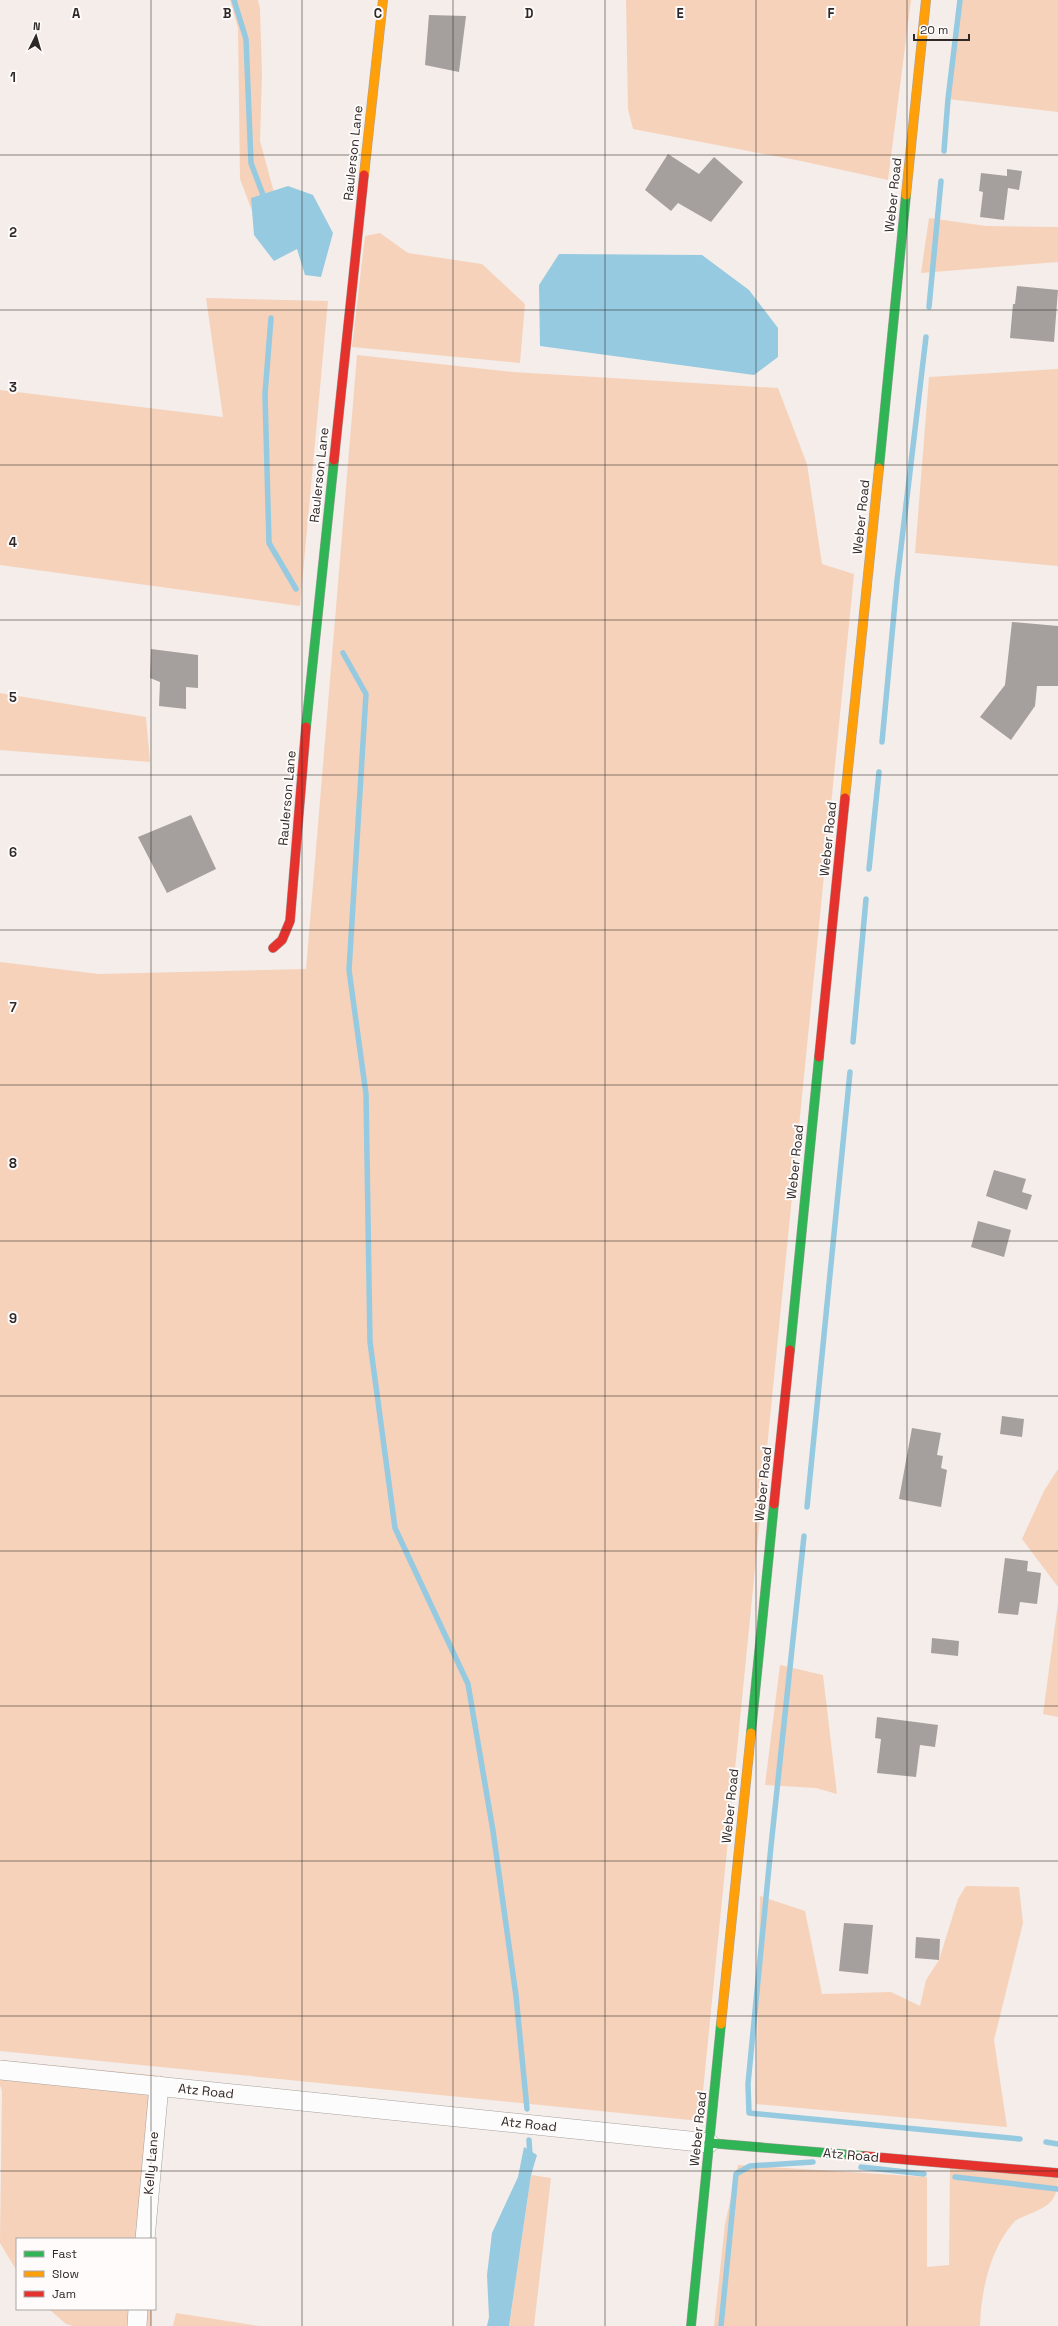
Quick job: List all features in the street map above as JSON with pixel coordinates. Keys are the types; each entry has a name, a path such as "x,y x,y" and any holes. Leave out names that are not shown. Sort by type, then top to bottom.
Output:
{"street":[{"name":"Raulerson Lane","path":"273,948 282,940 290,921 309,695 383,0"},
{"name":"Weber Road","path":"691,2326 926,0"},
{"name":"Atz Road","path":"0,2070 710,2143 1058,2173"},
{"name":"Kelly Lane","path":"144,2238 159,2086"},
{"path":"137,2326 138,2310"}],"shaded area":[{"path":"230,0 258,0 260,9 262,74 260,141 279,211 257,224 240,179 238,28"},
{"path":"626,0 911,0 888,180 801,161 633,129 628,109"},
{"path":"960,0 1058,0 1058,112 948,99"},
{"path":"929,218 986,226 1058,227 1058,262 921,273"},
{"path":"380,233 408,253 482,264 525,304 520,363 352,347 365,236"},
{"path":"206,298 328,301 300,606 0,565 0,390 223,417"},
{"path":"357,355 513,372 778,388 807,464 822,564 854,574 700,2121 0,2051 0,962 99,974 306,969"},
{"path":"1058,369 1058,566 915,553 929,377"},
{"path":"0,693 146,717 150,762 0,750"},
{"path":"1058,1469 1058,1587 1022,1539 1044,1491"},
{"path":"1058,1603 1058,1717 1043,1714"},
{"path":"780,1665 823,1675 837,1794 816,1788 765,1785"},
{"path":"966,1886 1019,1887 1023,1923 994,2040 1007,2127 756,2104 760,1896 805,1911 822,1994 891,1992 920,2006 926,1980 939,1960 958,1899"},
{"path":"0,2060 162,2076 154,2238 16,2238 16,2269 0,2243 2,2091 0,2085"},
{"path":"950,2163 1058,2173 1057,2190 1052,2200 1042,2208 1015,2221 999,2245 988,2271 982,2299 980,2326 714,2326 725,2224 738,2165 927,2177 927,2267 949,2265"},
{"path":"531,2175 551,2178 534,2326 509,2326"},
{"path":"50,2310 151,2310 151,2326 73,2326 66,2324"},
{"path":"176,2313 259,2326 173,2326"}],"water":[{"path":"288,186 313,195 333,233 321,277 305,275 297,249 274,261 254,235 251,198"},
{"path":"559,254 702,255 749,290 778,328 778,357 754,375 540,346 539,285"},
{"path":"524,2147 537,2155 531,2175 509,2326 487,2326 489,2317 487,2275 492,2233 518,2177"}],"building":[{"path":"429,15 466,16 459,72 425,65"},
{"path":"668,154 699,174 714,157 743,182 711,222 678,203 671,211 645,190"},
{"path":"1007,169 1022,171 1019,190 1008,188 1004,220 980,217 983,192 979,191 981,173 1007,176"},
{"path":"1017,286 1058,290 1054,342 1010,338 1013,304 1015,304"},
{"path":"1012,622 1058,626 1058,686 1037,686 1035,706 1011,740 980,717 1005,685"},
{"path":"151,649 198,655 198,688 186,687 186,709 159,706 160,682 150,678"},
{"path":"191,815 216,869 167,893 138,837"},
{"path":"994,1170 1026,1179 1022,1192 1032,1195 1027,1210 986,1196"},
{"path":"978,1221 1011,1230 1004,1257 971,1247"},
{"path":"1002,1416 1024,1419 1022,1437 1000,1434"},
{"path":"912,1428 941,1433 937,1455 943,1456 941,1468 947,1470 941,1507 899,1499"},
{"path":"1005,1558 1028,1561 1027,1571 1041,1573 1037,1604 1020,1602 1018,1615 998,1613"},
{"path":"932,1638 959,1641 958,1656 931,1653"},
{"path":"877,1717 938,1725 935,1747 920,1745 916,1777 877,1773 881,1739 875,1738"},
{"path":"844,1923 873,1925 868,1974 839,1971"},
{"path":"916,1937 940,1939 939,1960 915,1958"}],"waterway":[{"path":"234,0 246,39 251,163 265,200"},
{"path":"944,151 948,99 960,0"},
{"path":"929,307 941,181"},
{"path":"271,318 265,394 269,543 296,589"},
{"path":"882,742 897,581 926,337"},
{"path":"343,653 366,694 349,970 366,1094 370,1342 395,1528 468,1684 493,1831 516,1996 527,2109"},
{"path":"869,869 879,772"},
{"path":"853,1042 866,899"},
{"path":"807,1507 850,1072"},
{"path":"804,1536 771,1846 748,2084 749,2113 1020,2139"},
{"path":"529,2140 530,2156"},
{"path":"1046,2142 1058,2144"},
{"path":"721,2326 736,2174 750,2166 813,2162"},
{"path":"861,2167 924,2174"},
{"path":"955,2177 1058,2189"}],"traffic: fast":[{"path":"879,468 906,195"},
{"path":"306,727 334,460"},
{"path":"790,1350 819,1057"},
{"path":"751,1733 774,1504"},
{"path":"691,2326 721,2024"},
{"path":"709,2143 864,2156"}],"traffic: slow":[{"path":"364,175 383,0"},
{"path":"906,195 926,0"},
{"path":"845,798 879,468"},
{"path":"721,2024 751,1733"}],"traffic: jam":[{"path":"334,460 364,175"},
{"path":"273,948 282,940 290,921 306,727"},
{"path":"819,1057 845,798"},
{"path":"774,1504 790,1350"},
{"path":"864,2156 1058,2173"}]}
